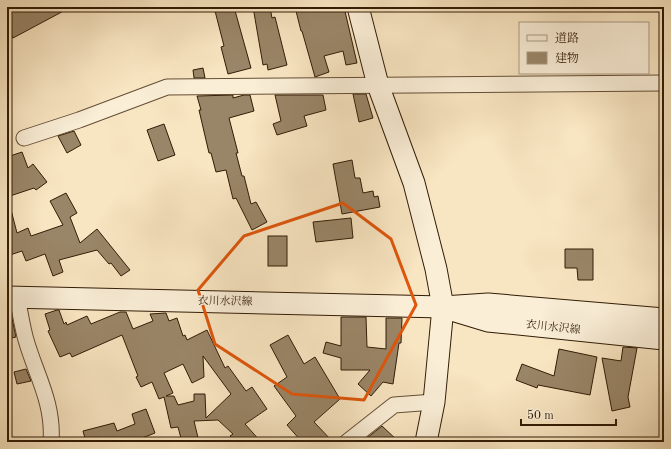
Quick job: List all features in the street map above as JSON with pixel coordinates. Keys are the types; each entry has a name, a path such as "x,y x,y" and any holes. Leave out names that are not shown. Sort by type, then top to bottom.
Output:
{"main road":[{"path":"358,7 378,85 414,183 436,269 443,307 434,402 426,442"},
{"name":"衣川水沢線","path":"12,297 443,307 488,304 664,320"},
{"name":"衣川水沢線","path":"443,307 488,321 664,339"}],"street":[{"path":"24,138 79,120 167,87 664,83"},
{"path":"12,297 42,384 52,430 51,442"},
{"path":"347,442 394,404 434,402"}],"highlighted area":[{"path":"343,203 391,239 416,305 364,400 292,394 215,344 198,290 244,236"}],"building":[{"path":"7,7 71,7 13,38 7,27"},
{"path":"214,7 234,7 251,68 228,74 221,47 224,46"},
{"path":"253,7 270,7 272,18 275,17 287,65 268,70 267,64 263,65"},
{"path":"295,7 344,7 357,63 346,65 343,51 324,56 329,72 315,77"},
{"path":"203,68 205,78 194,78 193,70"},
{"path":"353,94 366,94 373,118 359,122"},
{"path":"233,95 233,98 250,95 254,111 229,118 238,153 236,153 251,204 256,202 267,222 252,230 236,198 233,199 226,170 216,172 211,153 209,153 197,96"},
{"path":"275,95 323,95 326,110 304,116 307,126 277,135 273,124 281,121"},
{"path":"164,124 175,155 158,161 147,130"},
{"path":"74,131 81,145 67,153 58,136"},
{"path":"22,152 28,168 33,164 47,182 36,190 34,188 7,197 7,157"},
{"path":"352,160 355,178 360,178 363,193 373,191 374,197 378,196 380,207 342,214 333,164"},
{"path":"66,193 77,213 70,217 80,243 97,229 130,270 121,276 111,263 109,264 97,250 59,260 63,272 53,276 45,254 26,261 22,251 7,256 7,207 10,206 17,233 28,228 31,236 63,225 50,201"},
{"path":"351,218 353,238 316,242 313,222"},
{"path":"268,236 287,236 287,266 268,266"},
{"path":"565,249 593,249 593,280 578,280 577,268 565,268"},
{"path":"7,309 10,309 16,337 7,339"},
{"path":"59,310 64,324 66,322 67,325 87,316 91,324 120,312 126,312 133,329 153,321 150,314 166,313 169,321 177,318 183,336 185,335 187,340 207,330 225,368 228,366 246,391 252,387 267,409 245,424 261,442 236,442 230,436 233,434 218,420 194,421 199,442 182,442 178,427 171,428 164,397 159,399 152,382 141,387 136,377 138,376 122,335 72,357 70,353 60,357 48,331 50,330 45,314","holes":["203,356 231,394 206,418 205,394 194,394 194,401 178,405 174,396 166,396 173,393 164,373 183,364 192,383 204,377"]},
{"path":"341,317 366,317 367,347 386,349 386,318 402,318 401,343 399,343 393,384 383,382 371,396 358,384 370,370 341,370 341,358 323,353 326,342 341,346"},
{"path":"288,335 304,364 315,357 340,399 314,422 333,442 302,442 287,425 296,416 274,386 287,377 270,345"},
{"path":"623,347 637,348 628,397 630,407 612,411 602,358 621,361"},
{"path":"559,349 597,357 590,395 538,385 537,388 516,380 522,364 554,376"},
{"path":"26,369 31,381 17,384 14,372"},
{"path":"146,409 155,433 132,442 86,442 83,431 114,423 117,431 135,424 132,414"},
{"path":"382,426 399,442 362,442"}]}
